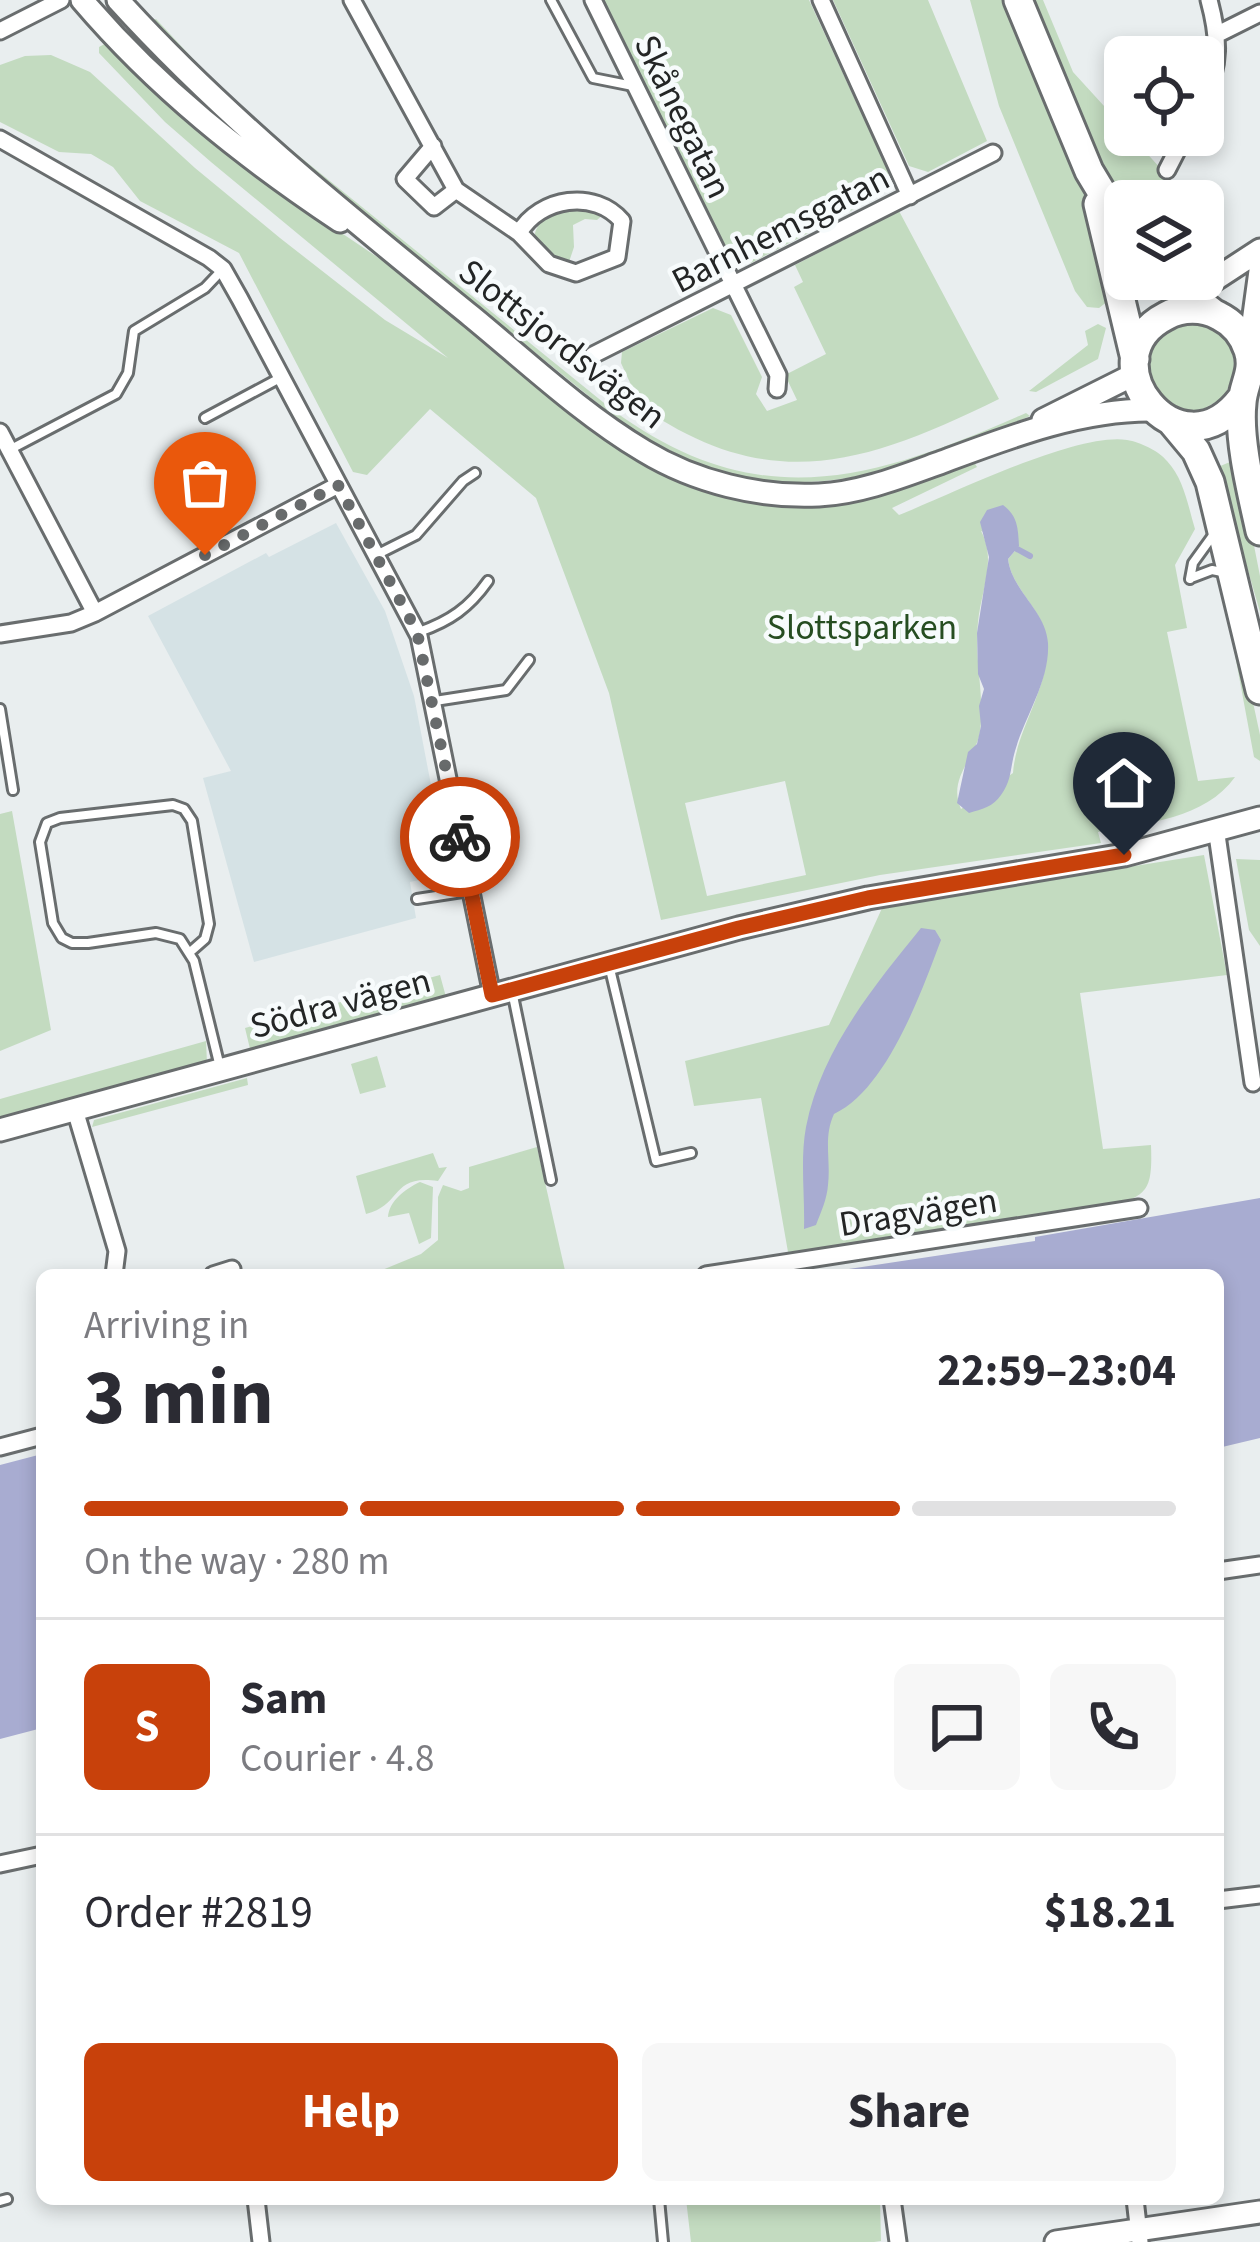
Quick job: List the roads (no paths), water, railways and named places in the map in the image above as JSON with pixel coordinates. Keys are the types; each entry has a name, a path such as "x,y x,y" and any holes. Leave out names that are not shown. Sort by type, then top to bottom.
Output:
{"highway":[{"path":"1018,0 1104,206"},
{"path":"1127,300 1137,359"},
{"path":"1132,300 1141,394 1204,464 1260,689"},
{"path":"1190,300 1235,328 1250,377 1260,531"},
{"path":"1137,359 1156,322 1196,306"},
{"path":"1162,416 1191,426 1210,423 1228,414 1250,377"}],"main road":[{"name":"Slottsjordsvägen","path":"82,0 137,60 236,150 412,268"},
{"name":"Slottsjordsvägen","path":"118,0 203,88 412,268 592,414 646,452 704,479 768,494 821,495 887,482 1022,432 1130,410 1162,416"},
{"path":"1196,306 1260,250"},
{"path":"1250,377 1260,271"},
{"name":"Slottsjordsvägen","path":"1022,432 1137,359"},
{"name":"Södra vägen","path":"0,1130 502,992 868,898 1124,855 1260,818"},
{"path":"1056,2242 1139,2235 1260,2212"}],"street":[{"path":"0,31 61,0"},
{"name":"Skånegatan","path":"593,0 778,375 777,388"},
{"path":"820,0 910,196"},
{"path":"1209,0 1218,34 1260,13"},
{"path":"360,3 456,190 518,233 550,264 577,273 617,257 622,221 610,207 590,200 568,201 533,219 518,233"},
{"path":"0,140 223,269 417,632 470,891 502,992"},
{"path":"433,146 404,179 434,207 456,190"},
{"name":"Barnhemsgatan","path":"592,356 993,153"},
{"path":"1166,170 1174,156"},
{"path":"0,432 95,613"},
{"path":"0,634 71,623 95,613 338,485"},
{"path":"1216,828 1254,1050 1253,1083"},
{"path":"75,1110 118,1251 115,1269"},
{"name":"Dragvägen","path":"745,1269 1139,1208"},
{"path":"0,1447 36,1438"},
{"path":"1224,1570 1260,1565"},
{"path":"0,1864 36,1856"},
{"path":"1224,1899 1260,1894"},
{"path":"257,2205 261,2242"},
{"path":"893,2205 898,2242"},
{"path":"1136,2205 1139,2235"}],"lane":[{"path":"551,0 593,78 636,86"},
{"path":"9,449 116,394 128,373 134,331 205,288 223,269"},
{"path":"205,418 281,377"},
{"path":"376,555 416,535 475,473"},
{"path":"1222,524 1197,555 1190,579 1212,570 1235,576"},
{"path":"417,632 470,607 488,581"},
{"path":"434,701 506,690 529,661"},
{"path":"0,709 13,790"},
{"path":"189,953 205,938 208,924 191,820 184,809 173,805 60,818 47,824 40,842 53,922 62,938 88,943 156,933 180,939 189,953 220,1068"},
{"path":"417,899 470,891"},
{"path":"608,964 656,1162 691,1153"},
{"path":"502,992 551,1180"},
{"path":"660,2205 663,2242"}],"water":[{"path":"1003,505 1014,518 1018,534 1019,546 1008,559 1011,570 1046,632 1048,657 1005,790 991,805 969,813 957,803 968,752 977,744 981,726 979,706 984,689 978,674 977,633 989,557 980,522 987,510"},
{"path":"921,928 935,930 941,940 933,962 886,1062 853,1102 834,1114 826,1195 816,1225 804,1229 804,1139 813,1099 837,1045"},
{"path":"1260,1198 1260,1438 1224,1447 1224,1269 849,1269 1035,1241 1035,1237"},
{"path":"36,1456 36,1730 0,1739 0,1465"}],"waterway":[{"path":"1017,549 1030,556"}],"park label":[{"name":"Slottsparken","path":"862,626"}]}
